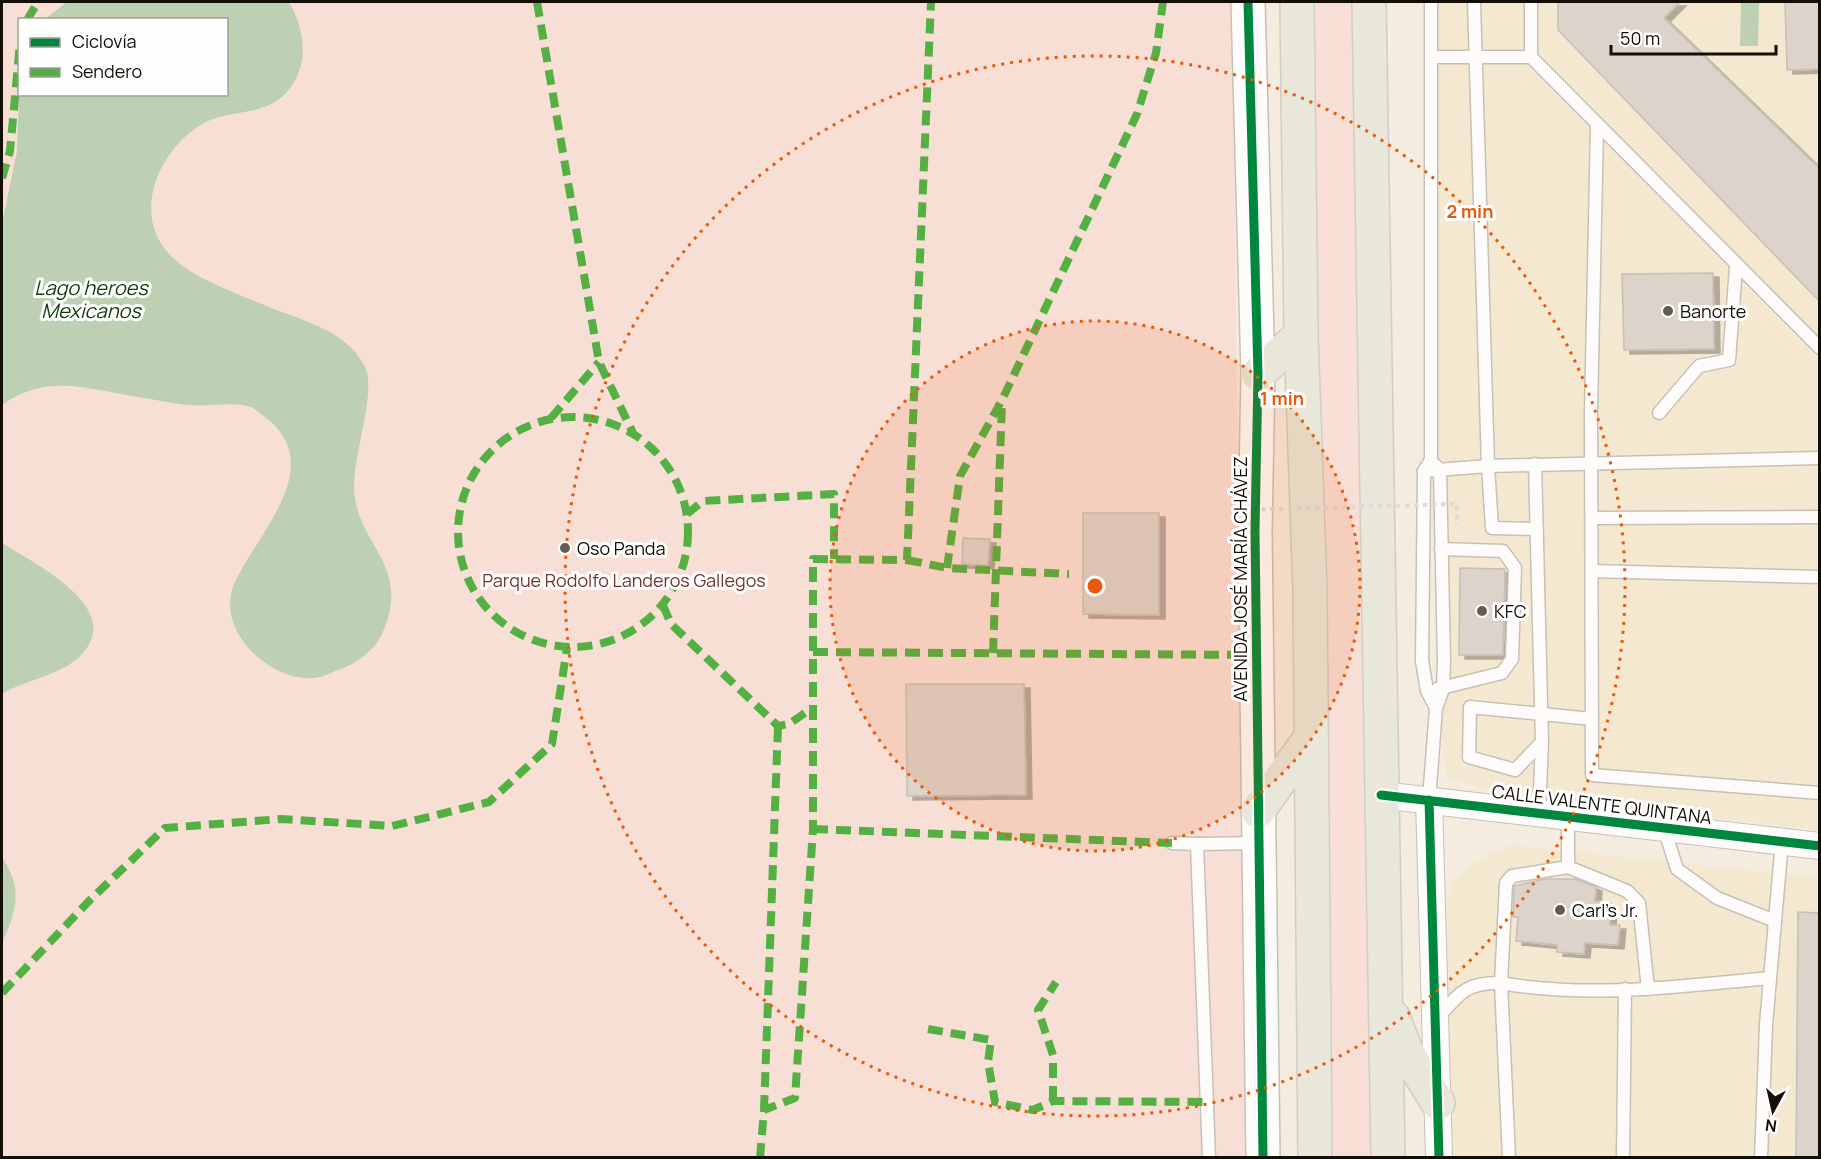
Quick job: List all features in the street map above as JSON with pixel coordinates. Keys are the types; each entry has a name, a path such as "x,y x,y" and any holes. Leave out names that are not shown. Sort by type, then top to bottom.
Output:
{"main road":[{"path":"1297,2 1301,335 1311,591 1316,1158"},
{"path":"1369,2 1388,1158"},
{"path":"1258,374 1301,335"},
{"path":"1258,811 1311,737"},
{"path":"1385,985 1390,1008 1406,1052 1438,1103"}],"street":[{"name":"AVENIDA JOSÉ MARÍA CHÁVEZ","path":"1248,2 1258,374 1254,531 1263,1158"},
{"name":"CALLE VALENTE QUINTANA","path":"1382,795 1820,846"},
{"path":"1430,800 1439,1158"}],"lane":[{"path":"1431,2 1427,465 1422,661 1427,691 1436,708"},
{"path":"1474,2 1488,466 1492,528 1536,529"},
{"path":"1531,2 1532,57 1736,267 1820,348"},
{"path":"1432,57 1532,57"},
{"path":"1597,126 1592,465 1592,775 1820,792"},
{"path":"1659,413 1698,366 1730,360 1736,267"},
{"path":"1427,465 1440,470 1535,464 1592,465 1820,458"},
{"path":"1535,464 1542,742 1539,813"},
{"path":"1430,800 1436,708 1443,689 1440,470"},
{"path":"1592,518 1820,517"},
{"path":"1427,691 1502,673 1512,659 1515,568 1503,551 1441,549"},
{"path":"1592,571 1820,577"},
{"path":"1542,742 1515,770 1469,757 1470,707 1592,718"},
{"path":"1568,816 1568,867"},
{"path":"1664,828 1677,869 1717,898 1775,921"},
{"path":"1761,1158 1770,978 1782,841"},
{"path":"1172,843 1260,843"},
{"path":"1197,844 1209,1158"},
{"path":"1509,1158 1501,983 1506,883 1512,876 1568,867 1627,891 1639,903 1648,989"},
{"path":"1436,1020 1465,988 1483,983 1501,983 1561,991 1648,989 1770,978"},
{"path":"1623,1158 1625,989"}],"path":[{"path":"1238,531 1238,510 1456,504 1457,525"}],"shaded area":[{"path":"1425,2 1819,2 1819,830 1590,804 1479,787 1447,777 1441,726"},
{"path":"1509,845 1819,878 1819,1157 1447,1157 1442,916 1453,884 1474,863"}],"green space":[{"name":"Parque Rodolfo Landeros Gallegos","path":"2,2 1232,2 1247,1157 2,1158"},
{"path":"1304,2 1361,2 1373,1157 1318,1157"}],"water":[{"name":"Lago heroes Mexicanos","path":"67,2 289,2 295,13 303,49 299,73 293,84 285,94 268,106 216,118 189,133 163,165 155,184 151,203 153,223 160,241 182,266 215,284 334,334 357,354 365,367 368,378 367,407 354,489 357,509 388,573 391,590 390,610 382,634 374,647 363,657 327,675 313,678 297,677 280,671 251,650 240,636 233,621 230,604 233,587 280,505 288,483 291,461 286,441 270,421 253,408 244,405 183,404 70,386 36,389 19,395 2,405 2,224 17,151 19,96 228,96 228,18 46,18"},
{"path":"1741,2 1759,2 1758,46 1740,46"},
{"path":"2,543 55,576 72,591 86,607 93,624 91,641 77,659 59,670 2,694"},
{"path":"2,857 13,879 16,899 2,943"}],"building":[{"path":"1558,2 1680,2 1664,18 1820,169 1820,302 1558,30"},
{"path":"1785,2 1820,2 1820,69 1787,70"},
{"name":"Banorte","path":"1713,273 1714,349 1624,350 1622,274"},
{"path":"1083,513 1159,513 1159,615 1083,614"},
{"path":"963,538 990,539 988,565 962,564"},
{"name":"KFC","path":"1460,568 1505,569 1503,655 1459,655"},
{"path":"906,684 1024,684 1026,795 907,796"},
{"name":"Carl's Jr.","path":"1545,879 1576,879 1596,887 1595,901 1611,903 1610,925 1620,925 1618,945 1585,943 1584,954 1557,952 1557,945 1516,941 1518,917 1513,917 1514,886"},
{"path":"1798,912 1820,913 1820,1158 1796,1158"}],"marked path":[{"path":"28,18 38,2"},
{"path":"537,2 599,362 633,433"},
{"path":"760,1158 764,1110 795,1098 813,829 813,559 907,560 931,2"},
{"path":"947,568 960,476 1002,400 1137,114 1156,53 1163,2"},
{"path":"2,178 10,151 18,65"},
{"path":"551,418 599,362"},
{"path":"993,653 1002,403"},
{"path":"562,417 584,417 617,425 637,436 655,450 669,468 680,488 686,509 688,532 686,555 680,576 669,596 655,614 637,628 617,639 584,647 562,647 529,639 509,628 491,614 477,596 466,576 458,543 458,521 466,488 477,468 491,450 509,436 529,425 562,417"},
{"path":"687,514 703,501 834,494 834,559"},
{"path":"907,560 947,568 1069,574"},
{"path":"663,605 671,624 778,726 789,724 812,708"},
{"path":"2,993 88,902 165,828 281,819 392,826 489,802 552,744 567,648"},
{"path":"813,652 1256,655"},
{"path":"764,1110 778,726"},
{"path":"813,829 1172,843"},
{"path":"1053,1101 1053,1055 1038,1010 1056,982"},
{"path":"928,1029 991,1040 988,1062 995,1102 1033,1110 1053,1101 1208,1102"}],"cycle path":[{"path":"1248,2 1258,374 1255,531 1263,1158"},
{"path":"1381,795 1820,846"},
{"path":"1429,800 1439,1158"}],"place":[{"name":"Banorte","path":"1668,311"},
{"name":"Oso Panda","path":"565,548"},
{"name":"KFC","path":"1482,611"},
{"name":"Carl's Jr.","path":"1560,910"}]}
